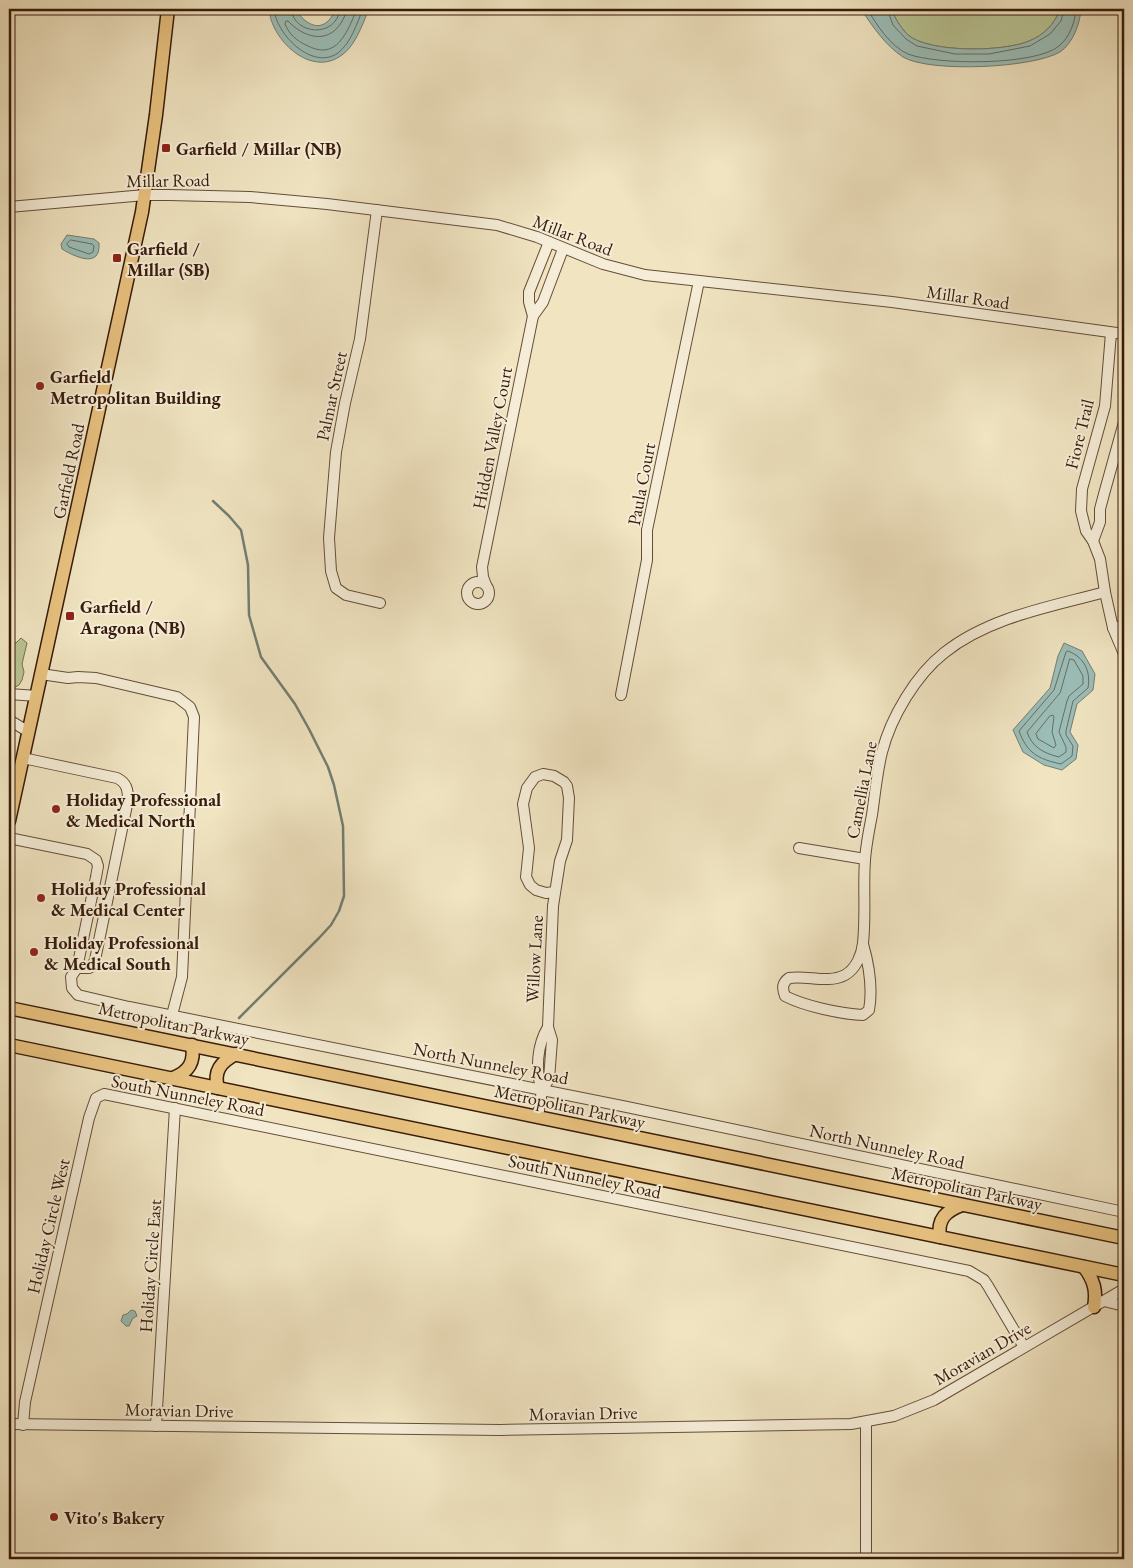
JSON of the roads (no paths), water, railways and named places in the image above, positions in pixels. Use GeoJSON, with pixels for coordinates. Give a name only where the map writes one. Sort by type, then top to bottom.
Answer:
{"type":"FeatureCollection","features":[{"type":"Feature","properties":{"kind":"main road","name":"Garfield Road"},"geometry":{"type":"LineString","coordinates":[[9,821],[145,196],[168,9]]}},
{"type":"Feature","properties":{"kind":"main road","name":"Metropolitan Parkway"},"geometry":{"type":"LineString","coordinates":[[9,1008],[1124,1238]]}},
{"type":"Feature","properties":{"kind":"main road"},"geometry":{"type":"LineString","coordinates":[[9,1045],[1124,1276]]}},
{"type":"Feature","properties":{"kind":"main road"},"geometry":{"type":"LineString","coordinates":[[173,1078],[185,1072],[192,1064],[192,1045]]}},
{"type":"Feature","properties":{"kind":"main road"},"geometry":{"type":"LineString","coordinates":[[218,1088],[216,1077],[219,1068],[227,1058],[236,1054]]}},
{"type":"Feature","properties":{"kind":"main road"},"geometry":{"type":"LineString","coordinates":[[940,1237],[940,1226],[943,1216],[952,1208],[962,1205]]}},
{"type":"Feature","properties":{"kind":"main road"},"geometry":{"type":"LineString","coordinates":[[1084,1267],[1094,1285],[1099,1304]]}},
{"type":"Feature","properties":{"kind":"street","name":"Millar Road"},"geometry":{"type":"LineString","coordinates":[[9,207],[145,196],[250,196],[377,210],[497,225],[549,242],[624,271],[892,302],[1124,334]]}},
{"type":"Feature","properties":{"kind":"street","name":"Palmar Street"},"geometry":{"type":"LineString","coordinates":[[377,210],[360,339],[336,452],[330,538],[330,571],[336,588],[346,594],[380,603]]}},
{"type":"Feature","properties":{"kind":"street","name":"Hidden Valley Court"},"geometry":{"type":"LineString","coordinates":[[533,316],[529,302],[529,292],[549,242]]}},
{"type":"Feature","properties":{"kind":"street","name":"Hidden Valley Court"},"geometry":{"type":"LineString","coordinates":[[486,585],[482,567],[533,316],[543,302],[563,249]]}},
{"type":"Feature","properties":{"kind":"street"},"geometry":{"type":"LineString","coordinates":[[537,270],[552,276]]}},
{"type":"Feature","properties":{"kind":"street","name":"Paula Court"},"geometry":{"type":"LineString","coordinates":[[621,695],[647,560],[647,530],[698,281]]}},
{"type":"Feature","properties":{"kind":"street","name":"Fiore Trail"},"geometry":{"type":"LineString","coordinates":[[1111,333],[1105,406],[1082,489],[1081,511],[1086,530],[1093,541],[1100,560],[1104,592],[1113,628],[1124,654]]}},
{"type":"Feature","properties":{"kind":"street"},"geometry":{"type":"LineString","coordinates":[[1093,541],[1100,522],[1100,509],[1124,422]]}},
{"type":"Feature","properties":{"kind":"street","name":"Hidden Valley Court"},"geometry":{"type":"LineString","coordinates":[[472,583],[482,567]]}},
{"type":"Feature","properties":{"kind":"street"},"geometry":{"type":"LineString","coordinates":[[480,582],[486,585],[489,592],[487,599],[481,604],[474,604],[468,600],[466,592],[472,583],[480,582]]}},
{"type":"Feature","properties":{"kind":"street","name":"Camellia Lane"},"geometry":{"type":"LineString","coordinates":[[863,944],[857,961],[845,975],[825,980],[789,978],[785,981],[782,988],[785,996],[794,1001],[850,1015],[863,1015],[869,1010],[871,1002],[868,963],[863,944],[865,859],[883,750],[906,699],[935,661],[977,632],[1000,622],[1104,592]]}},
{"type":"Feature","properties":{"kind":"street"},"geometry":{"type":"LineString","coordinates":[[1113,628],[1124,626]]}},
{"type":"Feature","properties":{"kind":"street"},"geometry":{"type":"LineString","coordinates":[[41,674],[68,678],[96,678],[177,697],[190,707],[194,717],[182,977],[172,1015]]}},
{"type":"Feature","properties":{"kind":"street"},"geometry":{"type":"LineString","coordinates":[[9,694],[37,696]]}},
{"type":"Feature","properties":{"kind":"street"},"geometry":{"type":"LineString","coordinates":[[9,720],[29,732]]}},
{"type":"Feature","properties":{"kind":"street"},"geometry":{"type":"LineString","coordinates":[[23,758],[117,778],[126,785],[128,800],[95,960],[89,968],[77,968]]}},
{"type":"Feature","properties":{"kind":"street","name":"Willow Lane"},"geometry":{"type":"LineString","coordinates":[[538,1117],[542,1090],[549,1079],[552,1040],[548,1027],[555,892],[560,861],[567,840],[569,798],[567,786],[564,782],[554,776],[543,774],[535,776],[526,788],[523,804],[529,848],[526,877],[530,886],[536,890],[546,893],[555,892]]}},
{"type":"Feature","properties":{"kind":"street","name":"North Nunneley Road"},"geometry":{"type":"LineString","coordinates":[[9,838],[87,854],[96,860],[96,877],[77,968],[71,976],[72,988],[78,995],[128,1007],[542,1090],[1124,1212]]}},
{"type":"Feature","properties":{"kind":"street"},"geometry":{"type":"LineString","coordinates":[[799,848],[865,859]]}},
{"type":"Feature","properties":{"kind":"street","name":"South Nunneley Road"},"geometry":{"type":"LineString","coordinates":[[100,1095],[110,1094],[969,1271],[984,1280],[1024,1348]]}},
{"type":"Feature","properties":{"kind":"street","name":"Holiday Circle West"},"geometry":{"type":"LineString","coordinates":[[23,1425],[28,1393],[89,1118],[93,1103],[100,1095]]}},
{"type":"Feature","properties":{"kind":"street","name":"Holiday Circle East"},"geometry":{"type":"LineString","coordinates":[[156,1426],[175,1108]]}},
{"type":"Feature","properties":{"kind":"street","name":"Moravian Drive"},"geometry":{"type":"LineString","coordinates":[[9,1424],[500,1430],[820,1426],[866,1423],[894,1416],[921,1406],[1124,1289]]}},
{"type":"Feature","properties":{"kind":"street"},"geometry":{"type":"LineString","coordinates":[[1099,1304],[1124,1306]]}},
{"type":"Feature","properties":{"kind":"street"},"geometry":{"type":"LineString","coordinates":[[866,1423],[866,1559]]}},
{"type":"Feature","properties":{"kind":"water"},"geometry":{"type":"Polygon","coordinates":[[[269,9],[296,9],[307,22],[320,25],[326,23],[337,9],[369,9],[354,42],[345,53],[327,62],[316,62],[304,58],[284,42],[271,20],[269,9]]]}},
{"type":"Feature","properties":{"kind":"water"},"geometry":{"type":"Polygon","coordinates":[[[861,9],[891,9],[905,32],[918,41],[949,48],[985,49],[1017,45],[1029,41],[1039,36],[1048,28],[1060,9],[1081,9],[1075,33],[1069,44],[1060,52],[1028,62],[957,67],[916,62],[903,57],[885,41],[861,9]]]}},
{"type":"Feature","properties":{"kind":"water"},"geometry":{"type":"Polygon","coordinates":[[[67,235],[94,239],[99,243],[99,251],[96,256],[86,259],[62,249],[61,244],[67,235]]]}},
{"type":"Feature","properties":{"kind":"water"},"geometry":{"type":"Polygon","coordinates":[[[1064,643],[1082,651],[1095,674],[1093,690],[1077,704],[1070,732],[1078,745],[1076,759],[1062,770],[1044,765],[1023,752],[1013,730],[1050,688],[1058,656],[1064,643]]]}},
{"type":"Feature","properties":{"kind":"water"},"geometry":{"type":"Polygon","coordinates":[[[131,1310],[135,1311],[137,1316],[133,1318],[129,1326],[126,1326],[121,1321],[123,1315],[131,1310]]]}},
{"type":"Feature","properties":{"kind":"waterway"},"geometry":{"type":"LineString","coordinates":[[213,501],[241,530],[248,565],[249,615],[261,657],[295,704],[328,767],[343,826],[344,896],[339,911],[331,925],[319,938],[239,1018]]}},
{"type":"Feature","properties":{"kind":"place","name":"Garfield / Millar (NB)"},"geometry":{"type":"Point","coordinates":[166,148]}},
{"type":"Feature","properties":{"kind":"place","name":"Garfield / Millar (SB)"},"geometry":{"type":"Point","coordinates":[117,258]}},
{"type":"Feature","properties":{"kind":"place","name":"Garfield Metropolitan Building"},"geometry":{"type":"Point","coordinates":[40,386]}},
{"type":"Feature","properties":{"kind":"place","name":"Garfield / Aragona (NB)"},"geometry":{"type":"Point","coordinates":[70,616]}},
{"type":"Feature","properties":{"kind":"place","name":"Holiday Professional & Medical North"},"geometry":{"type":"Point","coordinates":[56,809]}},
{"type":"Feature","properties":{"kind":"place","name":"Holiday Professional & Medical Center"},"geometry":{"type":"Point","coordinates":[41,898]}},
{"type":"Feature","properties":{"kind":"place","name":"Holiday Professional & Medical South"},"geometry":{"type":"Point","coordinates":[34,952]}},
{"type":"Feature","properties":{"kind":"place","name":"Vito's Bakery"},"geometry":{"type":"Point","coordinates":[54,1517]}}]}
